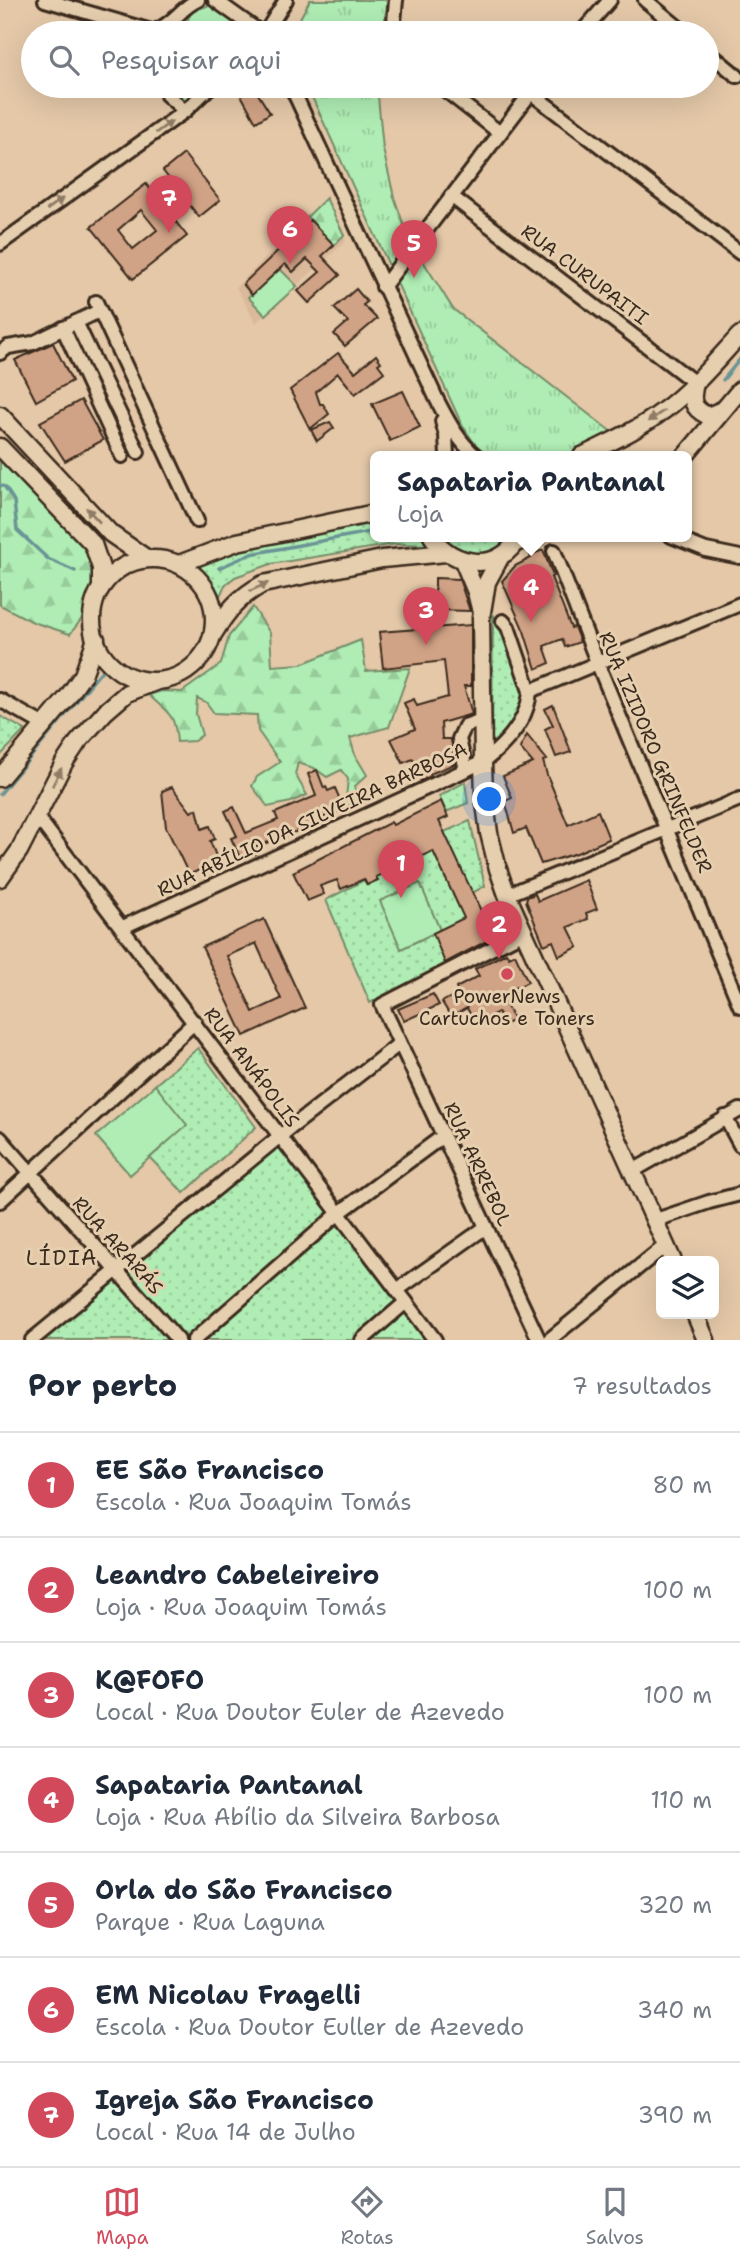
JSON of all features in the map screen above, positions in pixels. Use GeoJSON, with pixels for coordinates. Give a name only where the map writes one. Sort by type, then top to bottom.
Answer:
{"type":"FeatureCollection","features":[{"type":"Feature","properties":{"kind":"main road"},"geometry":{"type":"LineString","coordinates":[[592,451],[628,434],[663,411],[695,383],[740,335]]}},
{"type":"Feature","properties":{"kind":"main road"},"geometry":{"type":"LineString","coordinates":[[695,383],[692,398],[699,412],[712,416],[726,407]]}},
{"type":"Feature","properties":{"kind":"main road"},"geometry":{"type":"LineString","coordinates":[[689,451],[740,390]]}},
{"type":"Feature","properties":{"kind":"main road"},"geometry":{"type":"LineString","coordinates":[[0,415],[111,534],[146,558],[179,564],[201,582],[213,607],[213,635]]}},
{"type":"Feature","properties":{"kind":"main road"},"geometry":{"type":"LineString","coordinates":[[0,447],[93,544],[101,568],[101,587]]}},
{"type":"Feature","properties":{"kind":"main road"},"geometry":{"type":"LineString","coordinates":[[179,564],[237,542],[370,514]]}},
{"type":"Feature","properties":{"kind":"main road"},"geometry":{"type":"LineString","coordinates":[[437,542],[446,553],[463,561],[482,563],[501,556]]}},
{"type":"Feature","properties":{"kind":"main road"},"geometry":{"type":"LineString","coordinates":[[481,618],[486,582],[501,556],[515,542]]}},
{"type":"Feature","properties":{"kind":"main road"},"geometry":{"type":"LineString","coordinates":[[0,878],[38,818],[64,763],[78,742],[105,712],[127,694],[187,671],[207,649],[228,611],[245,594],[263,584],[382,559],[446,553]]}},
{"type":"Feature","properties":{"kind":"main road"},"geometry":{"type":"LineString","coordinates":[[146,558],[120,568],[101,587],[93,607],[92,628],[100,650],[115,668],[136,678],[159,681]]}},
{"type":"Feature","properties":{"kind":"main road"},"geometry":{"type":"LineString","coordinates":[[463,561],[477,592],[481,618],[484,796],[498,869],[507,895],[671,1256]]}},
{"type":"Feature","properties":{"kind":"main road"},"geometry":{"type":"LineString","coordinates":[[0,778],[83,675],[96,639]]}},
{"type":"Feature","properties":{"kind":"main road"},"geometry":{"type":"LineString","coordinates":[[697,1319],[706,1340]]}},
{"type":"Feature","properties":{"kind":"street"},"geometry":{"type":"LineString","coordinates":[[45,0],[118,21]]}},
{"type":"Feature","properties":{"kind":"street"},"geometry":{"type":"LineString","coordinates":[[178,21],[184,0]]}},
{"type":"Feature","properties":{"kind":"street"},"geometry":{"type":"LineString","coordinates":[[173,21],[191,3],[198,0]]}},
{"type":"Feature","properties":{"kind":"street"},"geometry":{"type":"LineString","coordinates":[[215,0],[246,21]]}},
{"type":"Feature","properties":{"kind":"street"},"geometry":{"type":"LineString","coordinates":[[271,21],[286,0]]}},
{"type":"Feature","properties":{"kind":"street"},"geometry":{"type":"LineString","coordinates":[[394,21],[396,0]]}},
{"type":"Feature","properties":{"kind":"street"},"geometry":{"type":"LineString","coordinates":[[645,0],[670,21]]}},
{"type":"Feature","properties":{"kind":"street"},"geometry":{"type":"LineString","coordinates":[[590,21],[605,2]]}},
{"type":"Feature","properties":{"kind":"street"},"geometry":{"type":"LineString","coordinates":[[719,61],[737,76]]}},
{"type":"Feature","properties":{"kind":"street"},"geometry":{"type":"LineString","coordinates":[[170,98],[185,111]]}},
{"type":"Feature","properties":{"kind":"street"},"geometry":{"type":"LineString","coordinates":[[0,244],[185,111],[199,98]]}},
{"type":"Feature","properties":{"kind":"street"},"geometry":{"type":"LineString","coordinates":[[296,98],[437,400],[453,429],[470,451]]}},
{"type":"Feature","properties":{"kind":"street"},"geometry":{"type":"LineString","coordinates":[[455,98],[500,133]]}},
{"type":"Feature","properties":{"kind":"street"},"geometry":{"type":"LineString","coordinates":[[383,287],[527,98]]}},
{"type":"Feature","properties":{"kind":"street"},"geometry":{"type":"LineString","coordinates":[[545,98],[740,253]]}},
{"type":"Feature","properties":{"kind":"street","name":"RUA CURUPAITI"},"geometry":{"type":"LineString","coordinates":[[451,196],[695,383]]}},
{"type":"Feature","properties":{"kind":"street"},"geometry":{"type":"LineString","coordinates":[[0,354],[8,347],[27,346],[76,322],[97,306],[197,521]]}},
{"type":"Feature","properties":{"kind":"street"},"geometry":{"type":"LineString","coordinates":[[76,322],[138,452]]}},
{"type":"Feature","properties":{"kind":"street"},"geometry":{"type":"LineString","coordinates":[[63,328],[122,456]]}},
{"type":"Feature","properties":{"kind":"street"},"geometry":{"type":"LineString","coordinates":[[437,400],[446,435],[447,451]]}},
{"type":"Feature","properties":{"kind":"street"},"geometry":{"type":"LineString","coordinates":[[686,542],[706,550],[740,557]]}},
{"type":"Feature","properties":{"kind":"street","name":"RUA IZIDORO GRINFELDER"},"geometry":{"type":"LineString","coordinates":[[554,551],[597,662],[740,1006]]}},
{"type":"Feature","properties":{"kind":"street"},"geometry":{"type":"LineString","coordinates":[[503,621],[508,626],[530,691],[740,604]]}},
{"type":"Feature","properties":{"kind":"street","name":"RUA ABÍLIO DA SILVEIRA BARBOSA"},"geometry":{"type":"LineString","coordinates":[[123,927],[483,762],[502,748],[521,719],[529,701],[530,691]]}},
{"type":"Feature","properties":{"kind":"street"},"geometry":{"type":"LineString","coordinates":[[0,700],[44,725]]}},
{"type":"Feature","properties":{"kind":"street"},"geometry":{"type":"LineString","coordinates":[[466,770],[459,739],[465,726],[482,720]]}},
{"type":"Feature","properties":{"kind":"street"},"geometry":{"type":"LineString","coordinates":[[507,895],[740,799]]}},
{"type":"Feature","properties":{"kind":"street","name":"RUA ANÁPOLIS"},"geometry":{"type":"LineString","coordinates":[[38,818],[435,1340]]}},
{"type":"Feature","properties":{"kind":"street","name":"RUA ARREBOL"},"geometry":{"type":"LineString","coordinates":[[524,932],[382,1005],[539,1340]]}},
{"type":"Feature","properties":{"kind":"street"},"geometry":{"type":"LineString","coordinates":[[0,1201],[195,1023]]}},
{"type":"Feature","properties":{"kind":"street"},"geometry":{"type":"LineString","coordinates":[[32,1340],[114,1270],[399,1044]]}},
{"type":"Feature","properties":{"kind":"street"},"geometry":{"type":"LineString","coordinates":[[631,1172],[740,1110]]}},
{"type":"Feature","properties":{"kind":"street"},"geometry":{"type":"LineString","coordinates":[[725,1117],[740,1145]]}},
{"type":"Feature","properties":{"kind":"street"},"geometry":{"type":"LineString","coordinates":[[194,1340],[339,1213],[443,1136]]}},
{"type":"Feature","properties":{"kind":"street","name":"RUA ARARÁS"},"geometry":{"type":"LineString","coordinates":[[0,1139],[178,1340]]}},
{"type":"Feature","properties":{"kind":"street"},"geometry":{"type":"LineString","coordinates":[[653,1221],[740,1194]]}},
{"type":"Feature","properties":{"kind":"street"},"geometry":{"type":"LineString","coordinates":[[397,1290],[486,1227]]}},
{"type":"Feature","properties":{"kind":"street"},"geometry":{"type":"LineString","coordinates":[[549,1340],[666,1245]]}},
{"type":"Feature","properties":{"kind":"street"},"geometry":{"type":"LineString","coordinates":[[362,1340],[406,1302]]}},
{"type":"Feature","properties":{"kind":"shaded area"},"geometry":{"type":"Polygon","coordinates":[[[326,198],[346,241],[256,323],[236,287],[326,198]]]}},
{"type":"Feature","properties":{"kind":"green space"},"geometry":{"type":"Polygon","coordinates":[[[310,0],[388,0],[384,21],[299,21],[310,0]]]}},
{"type":"Feature","properties":{"kind":"green space"},"geometry":{"type":"Polygon","coordinates":[[[210,5],[231,21],[187,21],[192,11],[210,5]]]}},
{"type":"Feature","properties":{"kind":"green space"},"geometry":{"type":"Polygon","coordinates":[[[312,98],[378,98],[383,149],[394,197],[408,237],[453,309],[613,433],[579,451],[483,451],[462,425],[312,98]]]}},
{"type":"Feature","properties":{"kind":"green space"},"geometry":{"type":"Polygon","coordinates":[[[326,198],[344,235],[334,245],[307,217],[326,198]]]}},
{"type":"Feature","properties":{"kind":"green space"},"geometry":{"type":"Polygon","coordinates":[[[280,269],[297,286],[265,315],[248,297],[280,269]]]}},
{"type":"Feature","properties":{"kind":"green space"},"geometry":{"type":"Polygon","coordinates":[[[0,458],[79,541],[94,564],[97,576],[86,613],[70,634],[33,622],[0,605],[0,458]]]}},
{"type":"Feature","properties":{"kind":"green space"},"geometry":{"type":"Polygon","coordinates":[[[370,520],[370,542],[431,542],[434,545],[395,544],[271,564],[235,577],[225,585],[220,596],[215,586],[193,561],[238,548],[370,520]]]}},
{"type":"Feature","properties":{"kind":"green space"},"geometry":{"type":"Polygon","coordinates":[[[449,542],[504,542],[494,551],[481,603],[469,556],[449,542]]]}},
{"type":"Feature","properties":{"kind":"green space"},"geometry":{"type":"Polygon","coordinates":[[[253,607],[270,633],[272,666],[301,664],[361,640],[366,671],[410,668],[389,727],[350,738],[355,755],[367,775],[354,787],[359,801],[345,807],[348,779],[341,770],[327,777],[314,768],[298,763],[295,774],[307,795],[268,807],[252,786],[257,777],[280,762],[258,731],[257,715],[214,713],[206,702],[197,698],[196,714],[202,735],[194,741],[177,742],[172,719],[149,695],[162,691],[182,692],[221,664],[229,636],[253,607]]]}},
{"type":"Feature","properties":{"kind":"green space"},"geometry":{"type":"Polygon","coordinates":[[[493,614],[517,669],[522,698],[515,719],[492,750],[493,614]]]}},
{"type":"Feature","properties":{"kind":"green space"},"geometry":{"type":"Polygon","coordinates":[[[0,716],[25,730],[0,756],[0,716]]]}},
{"type":"Feature","properties":{"kind":"green space"},"geometry":{"type":"Polygon","coordinates":[[[465,782],[468,803],[446,812],[439,796],[465,782]]]}},
{"type":"Feature","properties":{"kind":"green space"},"geometry":{"type":"Polygon","coordinates":[[[470,821],[485,886],[472,893],[444,832],[470,821]]]}},
{"type":"Feature","properties":{"kind":"green space"},"geometry":{"type":"Polygon","coordinates":[[[433,851],[458,905],[477,913],[440,930],[419,884],[401,949],[434,933],[446,965],[370,1003],[326,900],[364,880],[367,885],[377,880],[375,874],[381,875],[433,851]]]}},
{"type":"Feature","properties":{"kind":"green space"},"geometry":{"type":"Polygon","coordinates":[[[420,883],[440,930],[401,949],[380,901],[420,883]]]}},
{"type":"Feature","properties":{"kind":"green space"},"geometry":{"type":"Polygon","coordinates":[[[198,1048],[256,1127],[184,1193],[150,1158],[186,1125],[155,1085],[198,1048]]]}},
{"type":"Feature","properties":{"kind":"green space"},"geometry":{"type":"Polygon","coordinates":[[[155,1085],[187,1125],[130,1175],[96,1136],[155,1085]]]}},
{"type":"Feature","properties":{"kind":"green space"},"geometry":{"type":"Polygon","coordinates":[[[280,1136],[434,1340],[37,1340],[280,1136]]]}},
{"type":"Feature","properties":{"kind":"building"},"geometry":{"type":"Polygon","coordinates":[[[243,98],[261,98],[270,113],[256,122],[243,98]]]}},
{"type":"Feature","properties":{"kind":"building"},"geometry":{"type":"Polygon","coordinates":[[[184,154],[220,200],[199,217],[163,171],[184,154]]]}},
{"type":"Feature","properties":{"kind":"building"},"geometry":{"type":"Polygon","coordinates":[[[146,184],[187,236],[133,279],[91,227],[146,184]],[[141,210],[118,230],[133,249],[157,230],[141,210]]]}},
{"type":"Feature","properties":{"kind":"building"},"geometry":{"type":"Polygon","coordinates":[[[310,220],[334,245],[322,256],[340,275],[309,303],[298,291],[320,272],[307,259],[293,272],[285,264],[252,295],[243,284],[310,220]]]}},
{"type":"Feature","properties":{"kind":"building"},"geometry":{"type":"Polygon","coordinates":[[[356,289],[367,302],[363,305],[377,319],[345,346],[334,334],[348,322],[334,308],[356,289]]]}},
{"type":"Feature","properties":{"kind":"building"},"geometry":{"type":"Polygon","coordinates":[[[53,343],[72,381],[36,401],[15,360],[53,343]]]}},
{"type":"Feature","properties":{"kind":"building"},"geometry":{"type":"Polygon","coordinates":[[[338,353],[355,372],[376,355],[384,372],[355,394],[338,373],[316,392],[320,404],[323,404],[329,414],[310,429],[290,390],[338,353]]]}},
{"type":"Feature","properties":{"kind":"building"},"geometry":{"type":"Polygon","coordinates":[[[403,391],[420,427],[390,441],[372,404],[403,391]]]}},
{"type":"Feature","properties":{"kind":"building"},"geometry":{"type":"Polygon","coordinates":[[[81,400],[103,440],[65,461],[40,422],[81,400]]]}},
{"type":"Feature","properties":{"kind":"building"},"geometry":{"type":"Polygon","coordinates":[[[330,422],[334,428],[317,441],[311,430],[330,422]]]}},
{"type":"Feature","properties":{"kind":"building"},"geometry":{"type":"Polygon","coordinates":[[[543,550],[571,628],[574,627],[580,642],[565,647],[562,639],[544,646],[550,663],[536,669],[524,631],[502,581],[515,566],[531,558],[530,555],[543,550]]]}},
{"type":"Feature","properties":{"kind":"building"},"geometry":{"type":"Polygon","coordinates":[[[435,578],[459,579],[470,611],[435,610],[435,578]]]}},
{"type":"Feature","properties":{"kind":"building"},"geometry":{"type":"Polygon","coordinates":[[[471,625],[471,686],[464,686],[472,714],[441,723],[442,739],[451,739],[456,765],[430,774],[431,776],[421,781],[413,759],[403,763],[391,739],[415,729],[404,703],[414,699],[417,706],[448,697],[444,661],[383,668],[379,632],[471,625]]]}},
{"type":"Feature","properties":{"kind":"building"},"geometry":{"type":"Polygon","coordinates":[[[553,705],[571,752],[556,757],[545,729],[553,725],[545,709],[553,705]]]}},
{"type":"Feature","properties":{"kind":"building"},"geometry":{"type":"Polygon","coordinates":[[[527,735],[547,760],[543,761],[547,775],[568,825],[598,811],[609,839],[541,864],[526,828],[514,833],[505,801],[512,798],[503,776],[533,763],[520,748],[527,735]]]}},
{"type":"Feature","properties":{"kind":"building"},"geometry":{"type":"Polygon","coordinates":[[[317,770],[324,788],[328,791],[335,788],[344,809],[320,819],[321,822],[253,848],[256,854],[241,860],[231,838],[237,836],[225,811],[234,807],[246,833],[278,820],[275,813],[316,796],[308,774],[317,770]]]}},
{"type":"Feature","properties":{"kind":"building"},"geometry":{"type":"Polygon","coordinates":[[[172,787],[191,812],[197,809],[202,829],[210,826],[215,839],[210,841],[218,861],[189,875],[166,827],[162,791],[172,787]]]}},
{"type":"Feature","properties":{"kind":"building"},"geometry":{"type":"Polygon","coordinates":[[[441,801],[448,817],[439,821],[481,911],[489,907],[500,934],[445,963],[433,933],[464,918],[433,851],[376,877],[378,880],[367,885],[364,879],[341,889],[337,880],[320,886],[324,894],[307,901],[293,872],[391,822],[393,825],[441,801]]]}},
{"type":"Feature","properties":{"kind":"building"},"geometry":{"type":"Polygon","coordinates":[[[586,880],[597,909],[586,913],[588,919],[568,927],[578,947],[559,956],[553,941],[544,945],[526,901],[527,897],[535,894],[538,901],[586,880]]]}},
{"type":"Feature","properties":{"kind":"building"},"geometry":{"type":"Polygon","coordinates":[[[264,919],[305,1008],[244,1036],[202,947],[264,919]],[[256,943],[227,956],[253,1012],[281,999],[256,943]]]}},
{"type":"Feature","properties":{"kind":"building"},"geometry":{"type":"Polygon","coordinates":[[[506,953],[509,957],[515,954],[528,982],[501,995],[514,1020],[504,1025],[498,1012],[475,1024],[467,1008],[451,1017],[442,1002],[458,993],[456,988],[479,976],[475,969],[506,953]]]}},
{"type":"Feature","properties":{"kind":"building"},"geometry":{"type":"Polygon","coordinates":[[[433,994],[439,1005],[404,1021],[398,1009],[433,994]]]}},
{"type":"Feature","properties":{"kind":"waterway"},"geometry":{"type":"LineString","coordinates":[[723,380],[740,359]]}},
{"type":"Feature","properties":{"kind":"waterway"},"geometry":{"type":"LineString","coordinates":[[0,485],[5,487],[14,501],[17,530],[48,559],[75,571]]}},
{"type":"Feature","properties":{"kind":"waterway"},"geometry":{"type":"LineString","coordinates":[[219,568],[251,554],[370,532]]}},
{"type":"Feature","properties":{"kind":"waterway"},"geometry":{"type":"LineString","coordinates":[[0,794],[104,668]]}},
{"type":"Feature","properties":{"kind":"place","name":"Igreja São Francisco"},"geometry":{"type":"Point","coordinates":[169,233]}},
{"type":"Feature","properties":{"kind":"place","name":"EM Nicolau Fragelli"},"geometry":{"type":"Point","coordinates":[290,264]}},
{"type":"Feature","properties":{"kind":"place","name":"Orla do São Francisco"},"geometry":{"type":"Point","coordinates":[414,278]}},
{"type":"Feature","properties":{"kind":"place","name":"Sapataria Pantanal"},"geometry":{"type":"Point","coordinates":[531,622]}},
{"type":"Feature","properties":{"kind":"place","name":"K@FOFO"},"geometry":{"type":"Point","coordinates":[426,645]}},
{"type":"Feature","properties":{"kind":"place","name":"EE São Francisco"},"geometry":{"type":"Point","coordinates":[401,898]}},
{"type":"Feature","properties":{"kind":"place","name":"Leandro Cabeleireiro"},"geometry":{"type":"Point","coordinates":[499,959]}},
{"type":"Feature","properties":{"kind":"place","name":"PowerNews Cartuchos e Toners"},"geometry":{"type":"Point","coordinates":[507,974]}},
{"type":"Feature","properties":{"kind":"district","name":"LÍDIA"},"geometry":{"type":"Point","coordinates":[62,1258]}}]}
